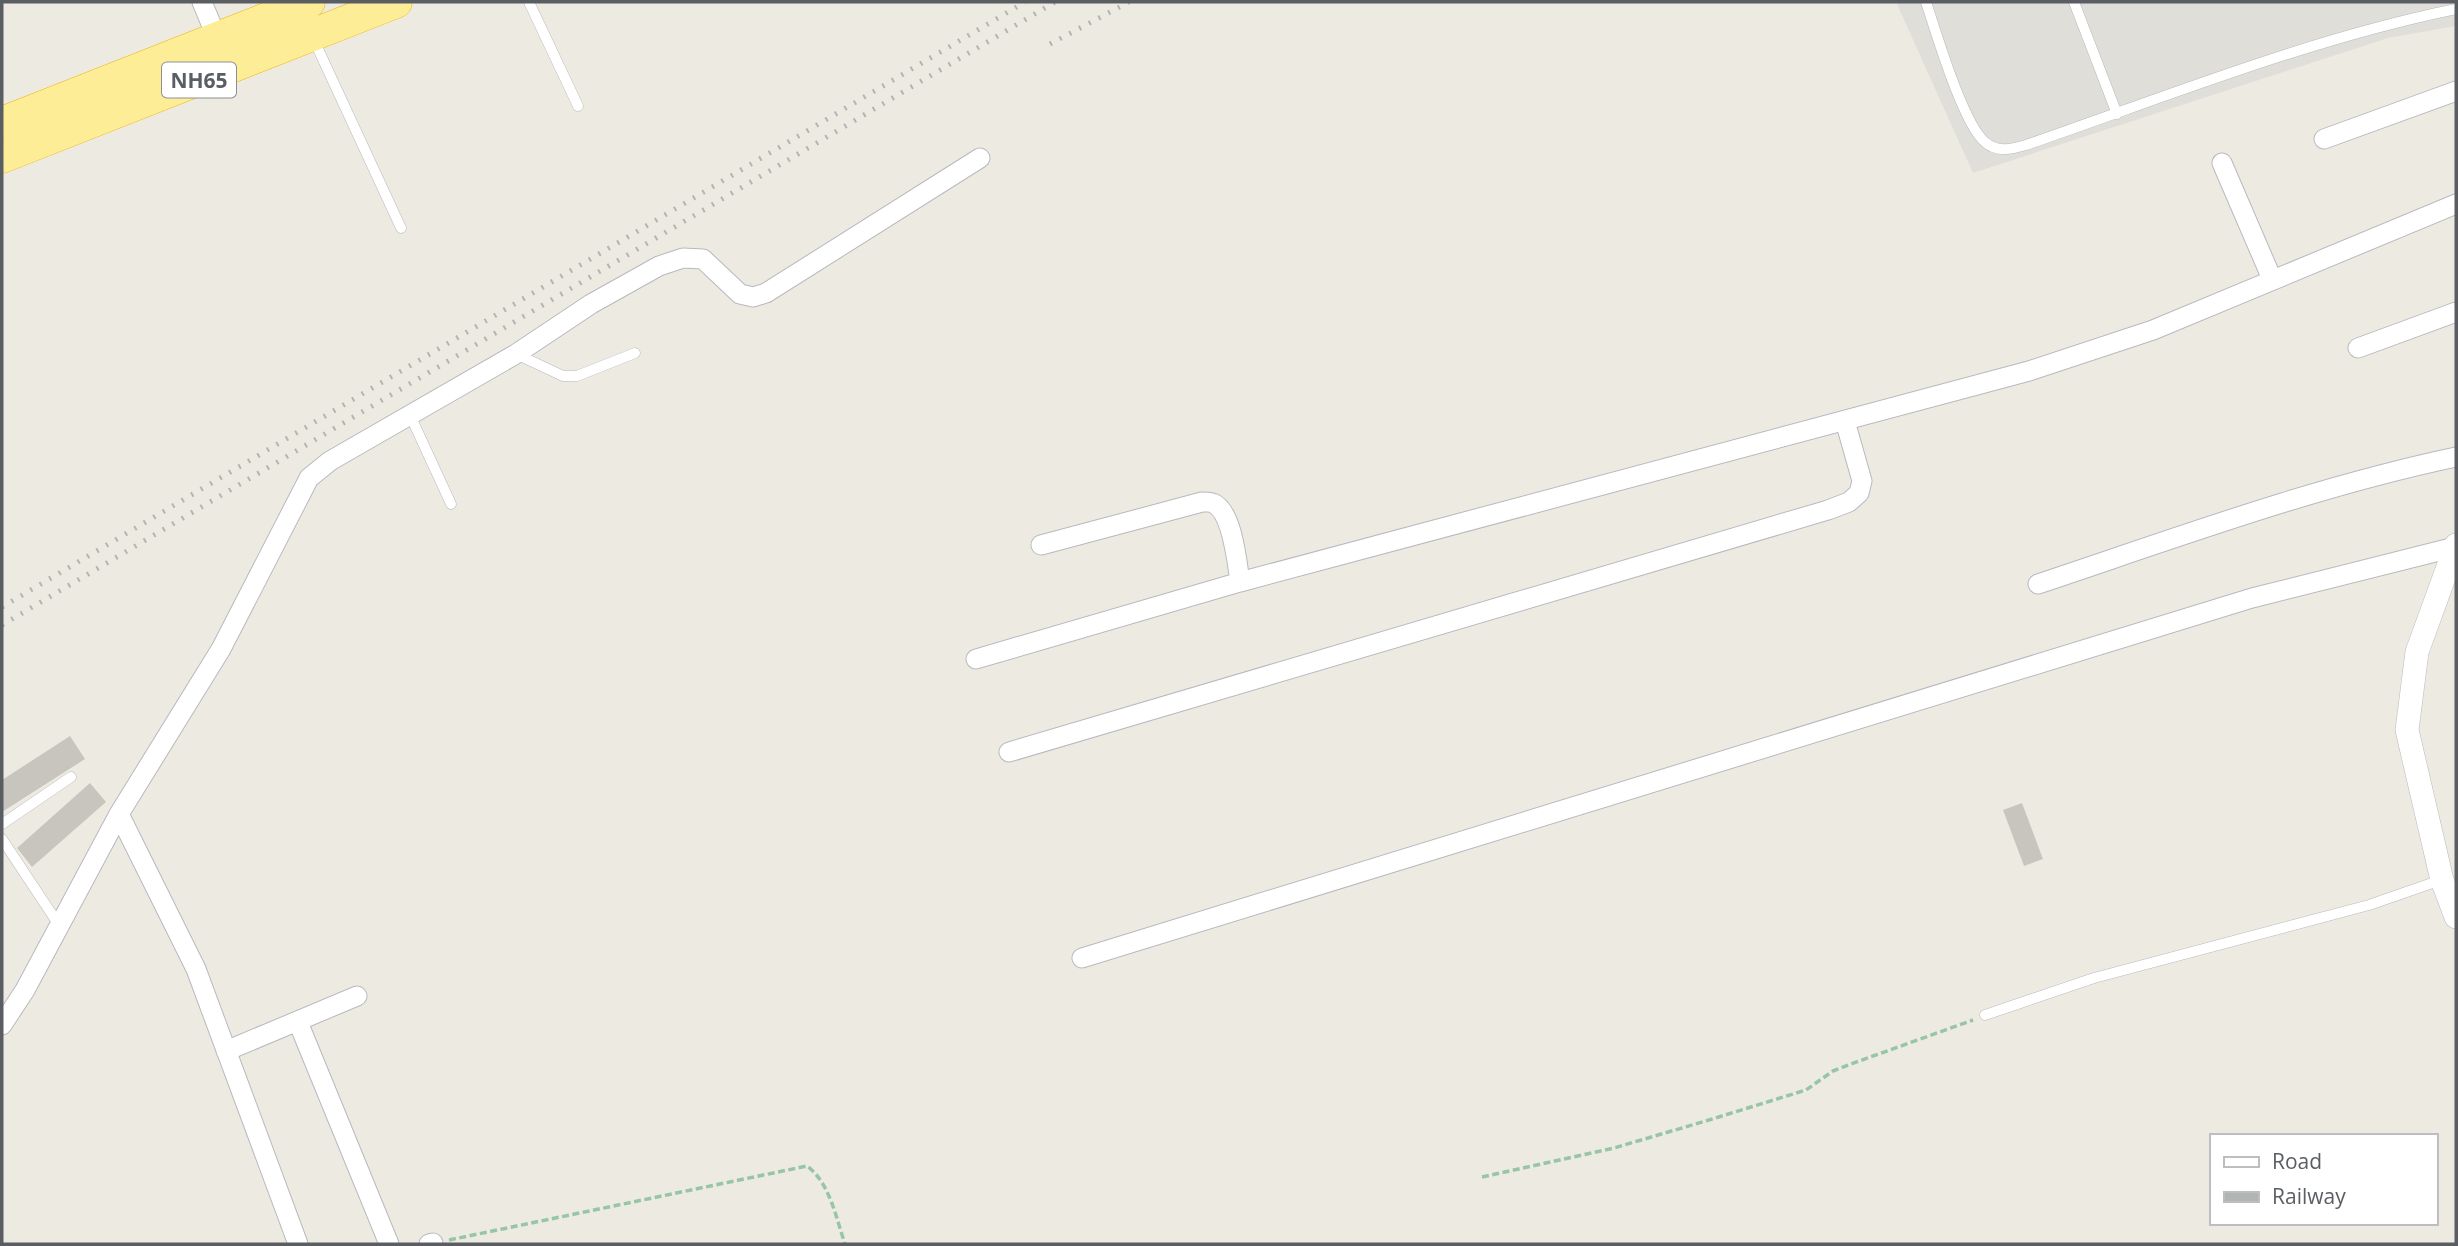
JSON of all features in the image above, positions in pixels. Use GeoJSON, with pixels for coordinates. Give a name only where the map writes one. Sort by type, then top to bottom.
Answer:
{"type":"FeatureCollection","features":[{"type":"Feature","properties":{"kind":"highway","name":"NH65"},"geometry":{"type":"LineString","coordinates":[[2,123],[309,2]]}},
{"type":"Feature","properties":{"kind":"highway","name":"NH65"},"geometry":{"type":"LineString","coordinates":[[2,157],[396,2]]}},
{"type":"Feature","properties":{"kind":"street"},"geometry":{"type":"LineString","coordinates":[[202,2],[217,38]]}},
{"type":"Feature","properties":{"kind":"street"},"geometry":{"type":"LineString","coordinates":[[2324,139],[2456,91]]}},
{"type":"Feature","properties":{"kind":"street"},"geometry":{"type":"LineString","coordinates":[[2,1025],[25,990],[119,814],[221,649],[309,478],[330,461],[516,354],[591,304],[660,266],[683,258],[703,259],[740,294],[753,297],[766,293],[980,158]]}},
{"type":"Feature","properties":{"kind":"street"},"geometry":{"type":"LineString","coordinates":[[2222,163],[2272,279]]}},
{"type":"Feature","properties":{"kind":"street"},"geometry":{"type":"LineString","coordinates":[[976,659],[1240,582],[2029,371],[2153,330],[2456,204]]}},
{"type":"Feature","properties":{"kind":"street"},"geometry":{"type":"LineString","coordinates":[[2357,348],[2456,312]]}},
{"type":"Feature","properties":{"kind":"street"},"geometry":{"type":"LineString","coordinates":[[1009,752],[1849,502],[1859,493],[1862,481],[1844,421]]}},
{"type":"Feature","properties":{"kind":"street"},"geometry":{"type":"LineString","coordinates":[[2038,583],[2284,503],[2378,475],[2456,457]]}},
{"type":"Feature","properties":{"kind":"street"},"geometry":{"type":"LineString","coordinates":[[1041,545],[1202,502],[1213,502],[1223,510],[1231,529],[1240,582]]}},
{"type":"Feature","properties":{"kind":"street"},"geometry":{"type":"LineString","coordinates":[[2456,546],[2417,652],[2407,730],[2442,880],[2456,917]]}},
{"type":"Feature","properties":{"kind":"street"},"geometry":{"type":"LineString","coordinates":[[1082,958],[2252,598],[2456,546]]}},
{"type":"Feature","properties":{"kind":"street"},"geometry":{"type":"LineString","coordinates":[[119,814],[196,969],[298,1244]]}},
{"type":"Feature","properties":{"kind":"street"},"geometry":{"type":"LineString","coordinates":[[226,1051],[357,996]]}},
{"type":"Feature","properties":{"kind":"street"},"geometry":{"type":"LineString","coordinates":[[298,1022],[389,1244]]}},
{"type":"Feature","properties":{"kind":"lane"},"geometry":{"type":"LineString","coordinates":[[529,2],[578,106]]}},
{"type":"Feature","properties":{"kind":"lane"},"geometry":{"type":"LineString","coordinates":[[1926,2],[1956,88],[1974,129],[1986,144],[2002,151],[2286,55],[2415,17],[2456,9]]}},
{"type":"Feature","properties":{"kind":"lane"},"geometry":{"type":"LineString","coordinates":[[2074,2],[2118,114]]}},
{"type":"Feature","properties":{"kind":"lane"},"geometry":{"type":"LineString","coordinates":[[312,35],[401,228]]}},
{"type":"Feature","properties":{"kind":"lane"},"geometry":{"type":"LineString","coordinates":[[516,354],[563,376],[577,376],[601,369],[635,353]]}},
{"type":"Feature","properties":{"kind":"lane"},"geometry":{"type":"LineString","coordinates":[[410,415],[451,504]]}},
{"type":"Feature","properties":{"kind":"lane"},"geometry":{"type":"LineString","coordinates":[[2,824],[71,777]]}},
{"type":"Feature","properties":{"kind":"lane"},"geometry":{"type":"LineString","coordinates":[[2,839],[59,925]]}},
{"type":"Feature","properties":{"kind":"lane"},"geometry":{"type":"LineString","coordinates":[[1985,1015],[2094,978],[2369,905],[2442,880]]}},
{"type":"Feature","properties":{"kind":"path"},"geometry":{"type":"LineString","coordinates":[[1482,1177],[1614,1148],[1806,1090],[1833,1071],[1851,1063],[1985,1015]]}},
{"type":"Feature","properties":{"kind":"path"},"geometry":{"type":"LineString","coordinates":[[431,1244],[807,1166],[825,1186],[845,1244]]}},
{"type":"Feature","properties":{"kind":"shaded area"},"geometry":{"type":"Polygon","coordinates":[[[1896,2],[2456,2],[2456,26],[2388,38],[1973,173],[1896,2]]]}},
{"type":"Feature","properties":{"kind":"building"},"geometry":{"type":"Polygon","coordinates":[[[70,736],[85,759],[2,812],[2,780],[70,736]]]}},
{"type":"Feature","properties":{"kind":"building"},"geometry":{"type":"Polygon","coordinates":[[[90,783],[106,802],[32,867],[17,848],[90,783]]]}},
{"type":"Feature","properties":{"kind":"building"},"geometry":{"type":"Polygon","coordinates":[[[2022,803],[2043,859],[2024,866],[2003,810],[2022,803]]]}},
{"type":"Feature","properties":{"kind":"railway"},"geometry":{"type":"LineString","coordinates":[[2,607],[1025,2]]}},
{"type":"Feature","properties":{"kind":"railway"},"geometry":{"type":"LineString","coordinates":[[2,625],[1055,2]]}},
{"type":"Feature","properties":{"kind":"railway"},"geometry":{"type":"LineString","coordinates":[[1050,44],[1129,2]]}}]}
